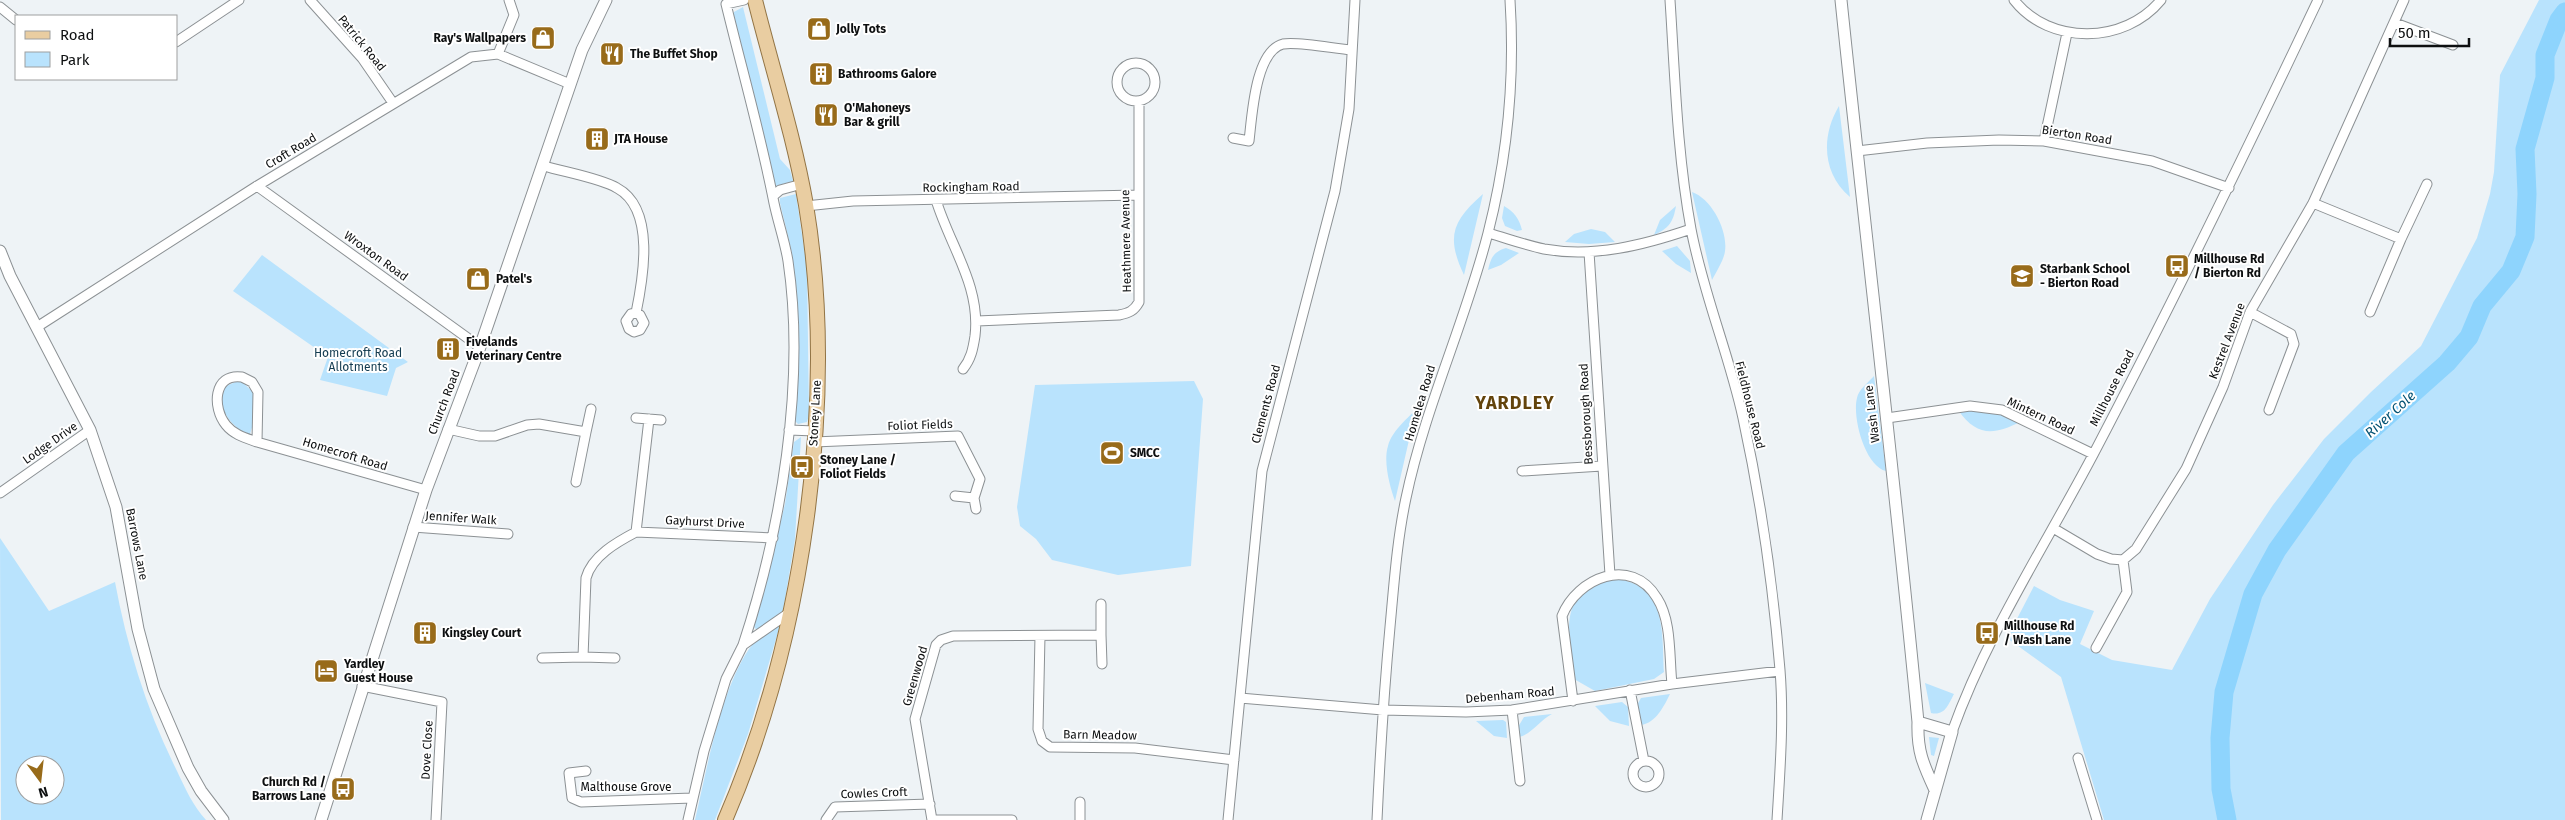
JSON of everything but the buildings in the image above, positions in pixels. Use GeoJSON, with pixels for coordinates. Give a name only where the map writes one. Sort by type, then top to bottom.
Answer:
{"type":"FeatureCollection","features":[{"type":"Feature","properties":{"kind":"main road","name":"Stoney Lane"},"geometry":{"type":"LineString","coordinates":[[725,820],[742,781],[759,729],[789,613],[800,559],[814,436],[818,348],[817,315],[806,206],[755,0]]}},
{"type":"Feature","properties":{"kind":"street"},"geometry":{"type":"LineString","coordinates":[[178,41],[239,0]]}},
{"type":"Feature","properties":{"kind":"street","name":"Patrick Road"},"geometry":{"type":"LineString","coordinates":[[310,0],[362,58],[393,104]]}},
{"type":"Feature","properties":{"kind":"street"},"geometry":{"type":"LineString","coordinates":[[498,54],[514,15],[509,0]]}},
{"type":"Feature","properties":{"kind":"street","name":"Church Road"},"geometry":{"type":"LineString","coordinates":[[321,820],[413,527],[448,428],[480,347],[544,166],[582,50],[606,0]]}},
{"type":"Feature","properties":{"kind":"street"},"geometry":{"type":"LineString","coordinates":[[688,820],[692,798],[726,679],[743,645],[759,598],[773,538],[789,430],[793,310],[788,260],[726,2],[744,0]]}},
{"type":"Feature","properties":{"kind":"street","name":"Clements Road"},"geometry":{"type":"LineString","coordinates":[[1228,820],[1262,471],[1334,191],[1349,109],[1355,0]]}},
{"type":"Feature","properties":{"kind":"street","name":"Homelea Road"},"geometry":{"type":"LineString","coordinates":[[1377,820],[1383,710],[1394,574],[1406,499],[1425,425],[1488,233],[1507,134],[1512,31],[1510,0]]}},
{"type":"Feature","properties":{"kind":"street","name":"Fieldhouse Road"},"geometry":{"type":"LineString","coordinates":[[1670,0],[1680,156],[1691,229],[1711,310],[1742,415],[1760,508],[1780,671],[1782,730],[1777,820]]}},
{"type":"Feature","properties":{"kind":"street","name":"Wash Lane"},"geometry":{"type":"LineString","coordinates":[[1841,0],[1900,529],[1918,722],[1918,751],[1935,790]]}},
{"type":"Feature","properties":{"kind":"street"},"geometry":{"type":"LineString","coordinates":[[2014,0],[2019,7],[2042,23],[2067,33],[2091,35],[2114,31],[2136,22],[2161,0]]}},
{"type":"Feature","properties":{"kind":"street","name":"Millhouse Road"},"geometry":{"type":"LineString","coordinates":[[1935,790],[1966,692],[2008,610],[2093,454],[2229,188],[2318,0]]}},
{"type":"Feature","properties":{"kind":"street","name":"Kestrel Avenue"},"geometry":{"type":"LineString","coordinates":[[2123,560],[2136,549],[2186,469],[2223,387],[2250,312],[2313,203],[2404,0]]}},
{"type":"Feature","properties":{"kind":"street"},"geometry":{"type":"LineString","coordinates":[[0,7],[15,19]]}},
{"type":"Feature","properties":{"kind":"street"},"geometry":{"type":"LineString","coordinates":[[2395,23],[2453,45]]}},
{"type":"Feature","properties":{"kind":"street"},"geometry":{"type":"LineString","coordinates":[[2044,141],[2067,33]]}},
{"type":"Feature","properties":{"kind":"street"},"geometry":{"type":"LineString","coordinates":[[1233,138],[1249,141],[1259,78],[1267,56],[1274,48],[1290,44],[1352,50]]}},
{"type":"Feature","properties":{"kind":"street","name":"Croft Road"},"geometry":{"type":"LineString","coordinates":[[37,327],[258,186],[471,56],[498,54],[570,84]]}},
{"type":"Feature","properties":{"kind":"street"},"geometry":{"type":"LineString","coordinates":[[1134,62],[1149,67],[1156,82],[1149,97],[1139,101],[1128,100],[1118,87],[1120,71],[1134,62]]}},
{"type":"Feature","properties":{"kind":"street","name":"Heathmere Avenue"},"geometry":{"type":"LineString","coordinates":[[977,321],[1119,316],[1130,313],[1140,302],[1139,101]]}},
{"type":"Feature","properties":{"kind":"street","name":"Bierton Road"},"geometry":{"type":"LineString","coordinates":[[1857,151],[1927,143],[1999,140],[2044,141],[2152,161],[2229,188]]}},
{"type":"Feature","properties":{"kind":"street"},"geometry":{"type":"LineString","coordinates":[[544,166],[616,187],[631,201],[642,224],[644,237],[640,294],[636,313]]}},
{"type":"Feature","properties":{"kind":"street"},"geometry":{"type":"LineString","coordinates":[[773,196],[780,190],[802,184]]}},
{"type":"Feature","properties":{"kind":"street"},"geometry":{"type":"LineString","coordinates":[[2370,312],[2427,184]]}},
{"type":"Feature","properties":{"kind":"street","name":"Wroxton Road"},"geometry":{"type":"LineString","coordinates":[[258,186],[480,347]]}},
{"type":"Feature","properties":{"kind":"street","name":"Rockingham Road"},"geometry":{"type":"LineString","coordinates":[[806,206],[853,201],[1138,195]]}},
{"type":"Feature","properties":{"kind":"street"},"geometry":{"type":"LineString","coordinates":[[936,200],[943,222],[962,260],[974,297],[977,321],[970,361],[963,368]]}},
{"type":"Feature","properties":{"kind":"street"},"geometry":{"type":"LineString","coordinates":[[2313,203],[2401,239]]}},
{"type":"Feature","properties":{"kind":"street"},"geometry":{"type":"LineString","coordinates":[[1488,233],[1544,249],[1589,252],[1645,245],[1691,229]]}},
{"type":"Feature","properties":{"kind":"street","name":"Barrows Lane"},"geometry":{"type":"LineString","coordinates":[[0,251],[10,276],[90,430],[116,507],[138,628],[154,689],[188,768],[201,791],[223,820]]}},
{"type":"Feature","properties":{"kind":"street","name":"Bessborough Road"},"geometry":{"type":"LineString","coordinates":[[1589,252],[1610,575]]}},
{"type":"Feature","properties":{"kind":"street","name":"Barrows Lane"},"geometry":{"type":"LineString","coordinates":[[0,263],[10,276]]}},
{"type":"Feature","properties":{"kind":"street"},"geometry":{"type":"LineString","coordinates":[[2250,312],[2291,334],[2294,344],[2269,410]]}},
{"type":"Feature","properties":{"kind":"street","name":"Homecroft Road"},"geometry":{"type":"LineString","coordinates":[[257,442],[259,405],[256,386],[248,378],[242,376],[228,379],[222,384],[216,397],[221,417],[236,434],[257,442],[426,490]]}},
{"type":"Feature","properties":{"kind":"street","name":"Mintern Road"},"geometry":{"type":"LineString","coordinates":[[1887,418],[1970,406],[2002,410],[2093,454]]}},
{"type":"Feature","properties":{"kind":"street"},"geometry":{"type":"LineString","coordinates":[[576,482],[591,409]]}},
{"type":"Feature","properties":{"kind":"street"},"geometry":{"type":"LineString","coordinates":[[636,418],[661,420]]}},
{"type":"Feature","properties":{"kind":"street"},"geometry":{"type":"LineString","coordinates":[[583,657],[588,570],[610,548],[636,532],[648,419]]}},
{"type":"Feature","properties":{"kind":"street"},"geometry":{"type":"LineString","coordinates":[[448,428],[479,436],[495,436],[527,425],[539,424],[586,432]]}},
{"type":"Feature","properties":{"kind":"street","name":"Lodge Drive"},"geometry":{"type":"LineString","coordinates":[[0,494],[90,430]]}},
{"type":"Feature","properties":{"kind":"street"},"geometry":{"type":"LineString","coordinates":[[789,430],[814,436]]}},
{"type":"Feature","properties":{"kind":"street","name":"Foliot Fields"},"geometry":{"type":"LineString","coordinates":[[814,436],[958,436],[963,441],[980,479],[974,498],[976,509]]}},
{"type":"Feature","properties":{"kind":"street"},"geometry":{"type":"LineString","coordinates":[[1522,471],[1602,466]]}},
{"type":"Feature","properties":{"kind":"street"},"geometry":{"type":"LineString","coordinates":[[955,496],[974,498]]}},
{"type":"Feature","properties":{"kind":"street","name":"Jennifer Walk"},"geometry":{"type":"LineString","coordinates":[[413,527],[508,534]]}},
{"type":"Feature","properties":{"kind":"street"},"geometry":{"type":"LineString","coordinates":[[2053,528],[2097,554],[2111,559],[2123,560],[2127,592],[2096,648]]}},
{"type":"Feature","properties":{"kind":"street","name":"Gayhurst Drive"},"geometry":{"type":"LineString","coordinates":[[636,532],[773,538]]}},
{"type":"Feature","properties":{"kind":"street"},"geometry":{"type":"LineString","coordinates":[[1573,701],[1562,616],[1566,606],[1581,588],[1589,582],[1610,575],[1631,577],[1642,582],[1657,596],[1665,617],[1672,684]]}},
{"type":"Feature","properties":{"kind":"street"},"geometry":{"type":"LineString","coordinates":[[1101,604],[1102,664]]}},
{"type":"Feature","properties":{"kind":"street"},"geometry":{"type":"LineString","coordinates":[[743,645],[789,613]]}},
{"type":"Feature","properties":{"kind":"street","name":"Greenwood"},"geometry":{"type":"LineString","coordinates":[[932,820],[915,719],[936,645],[941,640],[953,636],[1101,635]]}},
{"type":"Feature","properties":{"kind":"street","name":"Barn Meadow"},"geometry":{"type":"LineString","coordinates":[[1040,636],[1038,728],[1042,740],[1050,747],[1135,748],[1234,760]]}},
{"type":"Feature","properties":{"kind":"street"},"geometry":{"type":"LineString","coordinates":[[542,658],[616,658]]}},
{"type":"Feature","properties":{"kind":"street","name":"Debenham Road"},"geometry":{"type":"LineString","coordinates":[[1240,698],[1383,710],[1466,712],[1512,710],[1630,690],[1780,671]]}},
{"type":"Feature","properties":{"kind":"street","name":"Dove Close"},"geometry":{"type":"LineString","coordinates":[[362,686],[442,702],[436,820]]}},
{"type":"Feature","properties":{"kind":"street"},"geometry":{"type":"LineString","coordinates":[[1630,690],[1644,762]]}},
{"type":"Feature","properties":{"kind":"street"},"geometry":{"type":"LineString","coordinates":[[1512,710],[1520,781]]}},
{"type":"Feature","properties":{"kind":"street"},"geometry":{"type":"LineString","coordinates":[[1918,722],[1952,732]]}},
{"type":"Feature","properties":{"kind":"street"},"geometry":{"type":"LineString","coordinates":[[2078,758],[2097,820]]}},
{"type":"Feature","properties":{"kind":"street","name":"Malthouse Grove"},"geometry":{"type":"LineString","coordinates":[[586,771],[569,773],[572,798],[581,802],[692,798]]}},
{"type":"Feature","properties":{"kind":"street"},"geometry":{"type":"LineString","coordinates":[[1927,820],[1935,790]]}},
{"type":"Feature","properties":{"kind":"street"},"geometry":{"type":"LineString","coordinates":[[1080,802],[1080,820]]}},
{"type":"Feature","properties":{"kind":"street","name":"Cowles Croft"},"geometry":{"type":"LineString","coordinates":[[826,820],[835,807],[930,804]]}},
{"type":"Feature","properties":{"kind":"street"},"geometry":{"type":"LineString","coordinates":[[932,820],[1012,820]]}},
{"type":"Feature","properties":{"kind":"green space"},"geometry":{"type":"Polygon","coordinates":[[[2539,0],[2565,0],[2565,820],[2104,820],[2061,677],[2007,638],[2034,586],[2060,600],[2094,611],[2080,644],[2112,660],[2172,670],[2210,599],[2273,505],[2324,439],[2421,346],[2477,238],[2490,194],[2494,172],[2500,75],[2539,0]]]}},
{"type":"Feature","properties":{"kind":"green space"},"geometry":{"type":"Polygon","coordinates":[[[743,7],[780,159],[790,170],[793,181],[776,186],[773,182],[733,17],[734,12],[743,7]]]}},
{"type":"Feature","properties":{"kind":"green space"},"geometry":{"type":"Polygon","coordinates":[[[1839,106],[1850,197],[1834,177],[1829,166],[1827,154],[1829,130],[1839,106]]]}},
{"type":"Feature","properties":{"kind":"green space"},"geometry":{"type":"Polygon","coordinates":[[[1692,192],[1706,201],[1712,208],[1724,234],[1724,255],[1712,280],[1692,192]]]}},
{"type":"Feature","properties":{"kind":"green space"},"geometry":{"type":"Polygon","coordinates":[[[796,194],[807,268],[809,415],[807,422],[798,424],[794,420],[798,334],[792,253],[780,203],[780,198],[796,194]]]}},
{"type":"Feature","properties":{"kind":"green space"},"geometry":{"type":"Polygon","coordinates":[[[1483,194],[1464,275],[1455,250],[1455,230],[1464,213],[1483,194]]]}},
{"type":"Feature","properties":{"kind":"green space"},"geometry":{"type":"Polygon","coordinates":[[[1504,206],[1516,216],[1522,230],[1517,231],[1505,226],[1502,218],[1504,206]]]}},
{"type":"Feature","properties":{"kind":"green space"},"geometry":{"type":"Polygon","coordinates":[[[1676,206],[1670,224],[1654,235],[1660,220],[1676,206]]]}},
{"type":"Feature","properties":{"kind":"green space"},"geometry":{"type":"Polygon","coordinates":[[[1591,229],[1605,232],[1615,242],[1589,244],[1565,242],[1574,234],[1591,229]]]}},
{"type":"Feature","properties":{"kind":"green space"},"geometry":{"type":"Polygon","coordinates":[[[1677,246],[1690,261],[1691,273],[1676,264],[1662,251],[1677,246]]]}},
{"type":"Feature","properties":{"kind":"green space"},"geometry":{"type":"Polygon","coordinates":[[[1506,248],[1519,253],[1501,265],[1488,270],[1493,256],[1498,251],[1506,248]]]}},
{"type":"Feature","properties":{"kind":"green space","name":"Homecroft Road Allotments"},"geometry":{"type":"Polygon","coordinates":[[[262,255],[408,362],[396,368],[387,396],[320,380],[328,357],[233,291],[262,255]]]}},
{"type":"Feature","properties":{"kind":"green space"},"geometry":{"type":"Polygon","coordinates":[[[1874,376],[1886,471],[1872,460],[1866,451],[1856,417],[1858,395],[1874,376]]]}},
{"type":"Feature","properties":{"kind":"green space"},"geometry":{"type":"Polygon","coordinates":[[[240,380],[254,393],[254,421],[250,434],[247,435],[230,420],[223,408],[222,401],[226,386],[240,380]]]}},
{"type":"Feature","properties":{"kind":"green space","name":"SMCC"},"geometry":{"type":"Polygon","coordinates":[[[1194,381],[1203,399],[1191,566],[1118,575],[1052,560],[1036,539],[1020,526],[1017,507],[1035,385],[1194,381]]]}},
{"type":"Feature","properties":{"kind":"green space"},"geometry":{"type":"Polygon","coordinates":[[[1423,403],[1409,440],[1395,501],[1387,467],[1388,446],[1393,434],[1423,403]]]}},
{"type":"Feature","properties":{"kind":"green space"},"geometry":{"type":"Polygon","coordinates":[[[1971,409],[2001,413],[2020,422],[2002,429],[1986,431],[1972,425],[1958,410],[1971,409]]]}},
{"type":"Feature","properties":{"kind":"green space"},"geometry":{"type":"Polygon","coordinates":[[[801,437],[795,539],[783,612],[757,630],[754,627],[785,504],[794,442],[801,437]]]}},
{"type":"Feature","properties":{"kind":"green space"},"geometry":{"type":"Polygon","coordinates":[[[0,538],[49,611],[115,582],[132,655],[147,702],[186,790],[206,820],[1,820],[0,538]]]}},
{"type":"Feature","properties":{"kind":"green space"},"geometry":{"type":"Polygon","coordinates":[[[1618,579],[1634,584],[1646,591],[1654,602],[1659,614],[1663,642],[1664,672],[1654,679],[1595,691],[1574,679],[1569,629],[1570,614],[1575,602],[1584,592],[1598,584],[1618,579]]]}},
{"type":"Feature","properties":{"kind":"green space"},"geometry":{"type":"Polygon","coordinates":[[[781,622],[748,734],[715,820],[695,820],[722,709],[730,687],[752,645],[781,622]]]}},
{"type":"Feature","properties":{"kind":"green space"},"geometry":{"type":"Polygon","coordinates":[[[1925,683],[1954,694],[1948,706],[1940,713],[1931,713],[1925,683]]]}},
{"type":"Feature","properties":{"kind":"green space"},"geometry":{"type":"Polygon","coordinates":[[[1670,694],[1655,717],[1646,724],[1641,725],[1637,705],[1641,698],[1670,694]]]}},
{"type":"Feature","properties":{"kind":"green space"},"geometry":{"type":"Polygon","coordinates":[[[1622,702],[1628,707],[1629,726],[1610,721],[1595,706],[1622,702]]]}},
{"type":"Feature","properties":{"kind":"green space"},"geometry":{"type":"Polygon","coordinates":[[[1552,714],[1528,733],[1519,737],[1518,727],[1524,717],[1552,714]]]}},
{"type":"Feature","properties":{"kind":"green space"},"geometry":{"type":"Polygon","coordinates":[[[1503,720],[1506,722],[1507,738],[1494,736],[1476,721],[1503,720]]]}},
{"type":"Feature","properties":{"kind":"green space"},"geometry":{"type":"Polygon","coordinates":[[[1929,737],[1939,738],[1934,756],[1931,755],[1929,737]]]}},
{"type":"Feature","properties":{"kind":"waterway","name":"River Cole"},"geometry":{"type":"LineString","coordinates":[[2227,820],[2221,789],[2220,738],[2224,692],[2253,594],[2277,550],[2346,453],[2447,363],[2469,337],[2482,306],[2511,271],[2525,237],[2527,194],[2525,149],[2545,78],[2545,55],[2559,20],[2565,12]]}},
{"type":"Feature","properties":{"kind":"place","name":"Jolly Tots"},"geometry":{"type":"Point","coordinates":[819,29]}},
{"type":"Feature","properties":{"kind":"place","name":"Ray's Wallpapers"},"geometry":{"type":"Point","coordinates":[543,38]}},
{"type":"Feature","properties":{"kind":"place","name":"The Buffet Shop"},"geometry":{"type":"Point","coordinates":[612,54]}},
{"type":"Feature","properties":{"kind":"place","name":"Bathrooms Galore"},"geometry":{"type":"Point","coordinates":[821,74]}},
{"type":"Feature","properties":{"kind":"place","name":"O'Mahoneys Bar & grill"},"geometry":{"type":"Point","coordinates":[826,115]}},
{"type":"Feature","properties":{"kind":"place","name":"JTA House"},"geometry":{"type":"Point","coordinates":[597,139]}},
{"type":"Feature","properties":{"kind":"place","name":"Millhouse Rd / Bierton Rd"},"geometry":{"type":"Point","coordinates":[2177,266]}},
{"type":"Feature","properties":{"kind":"place","name":"Starbank School - Bierton Road"},"geometry":{"type":"Point","coordinates":[2022,276]}},
{"type":"Feature","properties":{"kind":"place","name":"Patel's"},"geometry":{"type":"Point","coordinates":[478,279]}},
{"type":"Feature","properties":{"kind":"place","name":"Fivelands Veterinary Centre"},"geometry":{"type":"Point","coordinates":[448,349]}},
{"type":"Feature","properties":{"kind":"place","name":"SMCC"},"geometry":{"type":"Point","coordinates":[1112,453]}},
{"type":"Feature","properties":{"kind":"place","name":"Stoney Lane / Foliot Fields"},"geometry":{"type":"Point","coordinates":[802,467]}},
{"type":"Feature","properties":{"kind":"place","name":"Kingsley Court"},"geometry":{"type":"Point","coordinates":[425,633]}},
{"type":"Feature","properties":{"kind":"place","name":"Millhouse Rd / Wash Lane"},"geometry":{"type":"Point","coordinates":[1987,633]}},
{"type":"Feature","properties":{"kind":"place","name":"Yardley Guest House"},"geometry":{"type":"Point","coordinates":[326,671]}},
{"type":"Feature","properties":{"kind":"place","name":"Church Rd / Barrows Lane"},"geometry":{"type":"Point","coordinates":[343,789]}},
{"type":"Feature","properties":{"kind":"district","name":"YARDLEY"},"geometry":{"type":"Point","coordinates":[1515,403]}}]}
